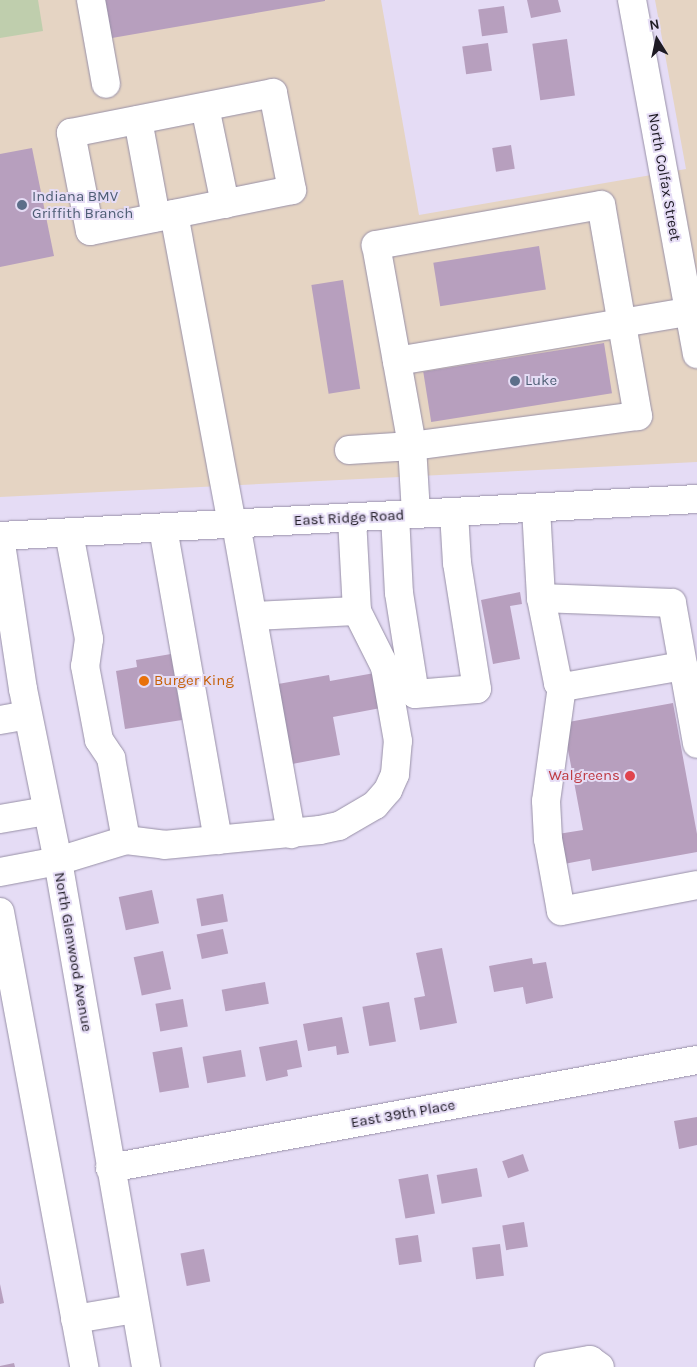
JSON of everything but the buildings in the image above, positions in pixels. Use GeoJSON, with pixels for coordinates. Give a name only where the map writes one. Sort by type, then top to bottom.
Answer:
{"type":"FeatureCollection","features":[{"type":"Feature","properties":{"kind":"street"},"geometry":{"type":"LineString","coordinates":[[91,0],[106,84]]}},
{"type":"Feature","properties":{"kind":"street","name":"North Colfax Street"},"geometry":{"type":"LineString","coordinates":[[632,0],[693,311],[697,354]]}},
{"type":"Feature","properties":{"kind":"street"},"geometry":{"type":"LineString","coordinates":[[273,94],[292,190],[90,231],[70,133],[138,120],[273,94]]}},
{"type":"Feature","properties":{"kind":"street"},"geometry":{"type":"LineString","coordinates":[[205,107],[225,204]]}},
{"type":"Feature","properties":{"kind":"street"},"geometry":{"type":"LineString","coordinates":[[138,120],[165,215],[234,524],[253,616],[291,834]]}},
{"type":"Feature","properties":{"kind":"street"},"geometry":{"type":"LineString","coordinates":[[349,450],[412,446],[638,416],[601,205],[376,245],[412,446],[399,593],[416,694],[477,689],[457,563],[454,512]]}},
{"type":"Feature","properties":{"kind":"street"},"geometry":{"type":"LineString","coordinates":[[397,361],[693,311]]}},
{"type":"Feature","properties":{"kind":"street","name":"East Ridge Road"},"geometry":{"type":"LineString","coordinates":[[0,537],[697,499]]}},
{"type":"Feature","properties":{"kind":"street"},"geometry":{"type":"LineString","coordinates":[[536,508],[542,598],[555,677],[562,686],[546,801],[548,839],[561,911],[697,885]]}},
{"type":"Feature","properties":{"kind":"street"},"geometry":{"type":"LineString","coordinates":[[0,872],[58,861],[126,840],[164,845],[291,834],[339,826],[358,817],[379,800],[396,774],[398,741],[385,667],[357,611],[352,518]]}},
{"type":"Feature","properties":{"kind":"street"},"geometry":{"type":"LineString","coordinates":[[163,528],[218,840]]}},
{"type":"Feature","properties":{"kind":"street"},"geometry":{"type":"LineString","coordinates":[[69,533],[89,639],[85,666],[95,722],[99,740],[111,758],[126,840]]}},
{"type":"Feature","properties":{"kind":"street","name":"North Glenwood Avenue"},"geometry":{"type":"LineString","coordinates":[[0,537],[28,715],[46,811],[58,861],[146,1367]]}},
{"type":"Feature","properties":{"kind":"street"},"geometry":{"type":"LineString","coordinates":[[542,598],[672,603],[697,744]]}},
{"type":"Feature","properties":{"kind":"street"},"geometry":{"type":"LineString","coordinates":[[253,616],[357,611]]}},
{"type":"Feature","properties":{"kind":"street"},"geometry":{"type":"LineString","coordinates":[[562,686],[683,666]]}},
{"type":"Feature","properties":{"kind":"street"},"geometry":{"type":"LineString","coordinates":[[0,720],[28,715]]}},
{"type":"Feature","properties":{"kind":"street"},"geometry":{"type":"LineString","coordinates":[[0,819],[46,811]]}},
{"type":"Feature","properties":{"kind":"street"},"geometry":{"type":"LineString","coordinates":[[0,912],[84,1367]]}},
{"type":"Feature","properties":{"kind":"street","name":"East 39th Place"},"geometry":{"type":"LineString","coordinates":[[110,1168],[697,1060]]}},
{"type":"Feature","properties":{"kind":"street"},"geometry":{"type":"LineString","coordinates":[[75,1319],[135,1308]]}},
{"type":"Feature","properties":{"kind":"street"},"geometry":{"type":"LineString","coordinates":[[549,1367],[590,1360],[600,1367]]}},
{"type":"Feature","properties":{"kind":"shaded area"},"geometry":{"type":"Polygon","coordinates":[[[0,0],[381,0],[419,215],[686,169],[655,0],[697,0],[697,462],[0,497],[0,0]]]}},
{"type":"Feature","properties":{"kind":"green space"},"geometry":{"type":"Polygon","coordinates":[[[0,0],[38,0],[43,31],[0,38],[0,0]]]}},
{"type":"Feature","properties":{"kind":"place","name":"Indiana BMV Griffith Branch"},"geometry":{"type":"Point","coordinates":[22,205]}},
{"type":"Feature","properties":{"kind":"place","name":"Luke"},"geometry":{"type":"Point","coordinates":[515,381]}},
{"type":"Feature","properties":{"kind":"place","name":"Burger King"},"geometry":{"type":"Point","coordinates":[144,681]}},
{"type":"Feature","properties":{"kind":"place","name":"Walgreens"},"geometry":{"type":"Point","coordinates":[630,776]}}]}
